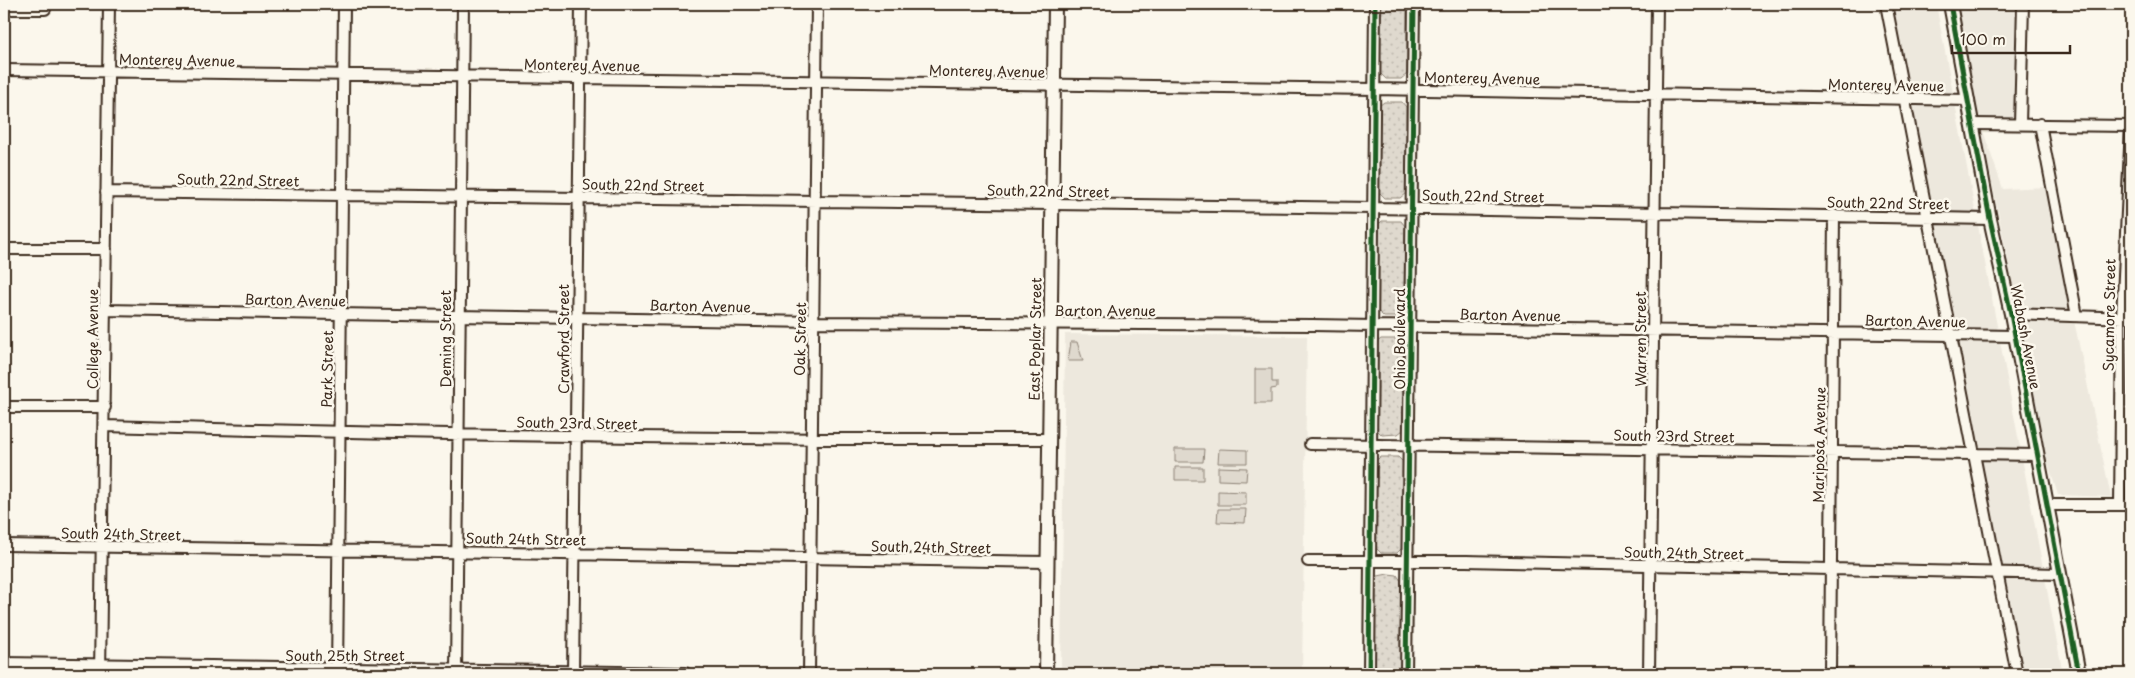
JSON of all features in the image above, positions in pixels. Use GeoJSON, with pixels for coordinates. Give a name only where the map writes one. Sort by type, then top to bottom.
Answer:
{"type":"FeatureCollection","features":[{"type":"Feature","properties":{"kind":"main road","name":"East Poplar Street"},"geometry":{"type":"LineString","coordinates":[[1046,674],[1055,4]]}},
{"type":"Feature","properties":{"kind":"main road","name":"Wabash Avenue"},"geometry":{"type":"LineString","coordinates":[[1950,4],[1974,124],[1990,219],[2012,314],[2046,505],[2079,674]]}},
{"type":"Feature","properties":{"kind":"main road","name":"South 25th Street"},"geometry":{"type":"LineString","coordinates":[[4,664],[100,670],[220,672],[685,674]]}},
{"type":"Feature","properties":{"kind":"street","name":"College Avenue"},"geometry":{"type":"LineString","coordinates":[[100,670],[105,426],[109,4]]}},
{"type":"Feature","properties":{"kind":"street","name":"Park Street"},"geometry":{"type":"LineString","coordinates":[[337,672],[344,196],[344,4]]}},
{"type":"Feature","properties":{"kind":"street","name":"Deming Street"},"geometry":{"type":"LineString","coordinates":[[456,672],[459,434],[458,315],[463,4]]}},
{"type":"Feature","properties":{"kind":"street","name":"Crawford Street"},"geometry":{"type":"LineString","coordinates":[[573,673],[581,4]]}},
{"type":"Feature","properties":{"kind":"street","name":"Oak Street"},"geometry":{"type":"LineString","coordinates":[[809,674],[817,4]]}},
{"type":"Feature","properties":{"kind":"street","name":"Ohio Boulevard"},"geometry":{"type":"LineString","coordinates":[[1369,674],[1376,4]]}},
{"type":"Feature","properties":{"kind":"street","name":"Ohio Boulevard"},"geometry":{"type":"LineString","coordinates":[[1406,674],[1414,4]]}},
{"type":"Feature","properties":{"kind":"street","name":"Warren Street"},"geometry":{"type":"LineString","coordinates":[[1649,674],[1657,4]]}},
{"type":"Feature","properties":{"kind":"street"},"geometry":{"type":"LineString","coordinates":[[1886,4],[2017,674]]}},
{"type":"Feature","properties":{"kind":"street"},"geometry":{"type":"LineString","coordinates":[[2020,124],[2024,4]]}},
{"type":"Feature","properties":{"kind":"street"},"geometry":{"type":"LineString","coordinates":[[4,9],[45,9]]}},
{"type":"Feature","properties":{"kind":"street","name":"Monterey Avenue"},"geometry":{"type":"LineString","coordinates":[[4,70],[344,77],[580,78],[1374,89],[1656,96],[1969,100]]}},
{"type":"Feature","properties":{"kind":"street"},"geometry":{"type":"LineString","coordinates":[[1974,124],[2131,126]]}},
{"type":"Feature","properties":{"kind":"street"},"geometry":{"type":"LineString","coordinates":[[2040,124],[2077,316]]}},
{"type":"Feature","properties":{"kind":"street","name":"Sycamore Street"},"geometry":{"type":"LineString","coordinates":[[2120,505],[2127,318],[2131,126]]}},
{"type":"Feature","properties":{"kind":"street","name":"South 22nd Street"},"geometry":{"type":"LineString","coordinates":[[106,192],[1373,208],[1990,219]]}},
{"type":"Feature","properties":{"kind":"street","name":"Mariposa Avenue"},"geometry":{"type":"LineString","coordinates":[[1830,674],[1834,215]]}},
{"type":"Feature","properties":{"kind":"street"},"geometry":{"type":"LineString","coordinates":[[4,249],[106,249]]}},
{"type":"Feature","properties":{"kind":"street","name":"Barton Avenue"},"geometry":{"type":"LineString","coordinates":[[105,310],[814,322],[1372,326],[2015,336]]}},
{"type":"Feature","properties":{"kind":"street"},"geometry":{"type":"LineString","coordinates":[[2012,314],[2127,318]]}},
{"type":"Feature","properties":{"kind":"street"},"geometry":{"type":"LineString","coordinates":[[4,407],[105,407]]}},
{"type":"Feature","properties":{"kind":"street","name":"South 23rd Street"},"geometry":{"type":"LineString","coordinates":[[105,426],[577,437],[813,440],[1049,439]]}},
{"type":"Feature","properties":{"kind":"street","name":"South 23rd Street"},"geometry":{"type":"LineString","coordinates":[[1310,444],[2037,455]]}},
{"type":"Feature","properties":{"kind":"street"},"geometry":{"type":"LineString","coordinates":[[2046,505],[2131,505]]}},
{"type":"Feature","properties":{"kind":"street","name":"South 24th Street"},"geometry":{"type":"LineString","coordinates":[[4,545],[1048,562]]}},
{"type":"Feature","properties":{"kind":"street","name":"South 24th Street"},"geometry":{"type":"LineString","coordinates":[[1308,561],[1466,562],[2060,574]]}},
{"type":"Feature","properties":{"kind":"shaded area"},"geometry":{"type":"Polygon","coordinates":[[[1380,4],[1407,4],[1407,74],[1401,79],[1386,79],[1379,72],[1380,4]]]}},
{"type":"Feature","properties":{"kind":"shaded area"},"geometry":{"type":"Polygon","coordinates":[[[1889,4],[1936,4],[2063,674],[2021,674],[2020,651],[1889,4]]]}},
{"type":"Feature","properties":{"kind":"shaded area"},"geometry":{"type":"Polygon","coordinates":[[[1955,4],[2019,4],[2019,130],[1982,128],[2003,189],[2046,187],[2111,497],[2058,495],[2045,454],[2026,347],[1955,4]]]}},
{"type":"Feature","properties":{"kind":"shaded area"},"geometry":{"type":"Polygon","coordinates":[[[1384,102],[1402,102],[1406,107],[1406,193],[1400,198],[1385,198],[1378,191],[1379,106],[1384,102]]]}},
{"type":"Feature","properties":{"kind":"shaded area"},"geometry":{"type":"Polygon","coordinates":[[[1382,221],[1401,221],[1405,226],[1404,312],[1399,317],[1384,317],[1377,310],[1378,225],[1382,221]]]}},
{"type":"Feature","properties":{"kind":"shaded area"},"geometry":{"type":"Polygon","coordinates":[[[1065,334],[1307,336],[1302,674],[1063,674],[1061,670],[1065,334]]]}},
{"type":"Feature","properties":{"kind":"shaded area"},"geometry":{"type":"Polygon","coordinates":[[[1381,339],[1399,339],[1404,344],[1403,430],[1398,434],[1382,435],[1375,428],[1376,343],[1381,339]]]}},
{"type":"Feature","properties":{"kind":"shaded area"},"geometry":{"type":"Polygon","coordinates":[[[1071,342],[1077,342],[1083,361],[1068,361],[1071,342]]]}},
{"type":"Feature","properties":{"kind":"shaded area"},"geometry":{"type":"Polygon","coordinates":[[[1255,369],[1272,369],[1272,382],[1277,382],[1277,388],[1271,389],[1271,403],[1255,403],[1255,369]]]}},
{"type":"Feature","properties":{"kind":"shaded area"},"geometry":{"type":"Polygon","coordinates":[[[1175,449],[1204,449],[1203,462],[1175,462],[1175,449]]]}},
{"type":"Feature","properties":{"kind":"shaded area"},"geometry":{"type":"Polygon","coordinates":[[[1219,449],[1247,450],[1247,463],[1218,463],[1219,449]]]}},
{"type":"Feature","properties":{"kind":"shaded area"},"geometry":{"type":"Polygon","coordinates":[[[1380,457],[1398,457],[1403,462],[1402,548],[1397,553],[1381,553],[1374,546],[1376,461],[1380,457]]]}},
{"type":"Feature","properties":{"kind":"shaded area"},"geometry":{"type":"Polygon","coordinates":[[[1175,467],[1203,467],[1203,480],[1175,480],[1175,467]]]}},
{"type":"Feature","properties":{"kind":"shaded area"},"geometry":{"type":"Polygon","coordinates":[[[1218,467],[1247,468],[1246,481],[1218,480],[1218,467]]]}},
{"type":"Feature","properties":{"kind":"shaded area"},"geometry":{"type":"Polygon","coordinates":[[[1218,491],[1246,492],[1246,505],[1218,505],[1218,491]]]}},
{"type":"Feature","properties":{"kind":"shaded area"},"geometry":{"type":"Polygon","coordinates":[[[1218,509],[1246,509],[1245,523],[1217,522],[1218,509]]]}},
{"type":"Feature","properties":{"kind":"shaded area"},"geometry":{"type":"Polygon","coordinates":[[[1397,575],[1401,581],[1401,666],[1395,671],[1379,671],[1373,665],[1374,580],[1378,576],[1397,575]]]}},
{"type":"Feature","properties":{"kind":"cycle path"},"geometry":{"type":"LineString","coordinates":[[1369,674],[1375,4]]}},
{"type":"Feature","properties":{"kind":"cycle path"},"geometry":{"type":"LineString","coordinates":[[1406,674],[1414,4]]}},
{"type":"Feature","properties":{"kind":"cycle path"},"geometry":{"type":"LineString","coordinates":[[1950,4],[2079,674]]}}]}
